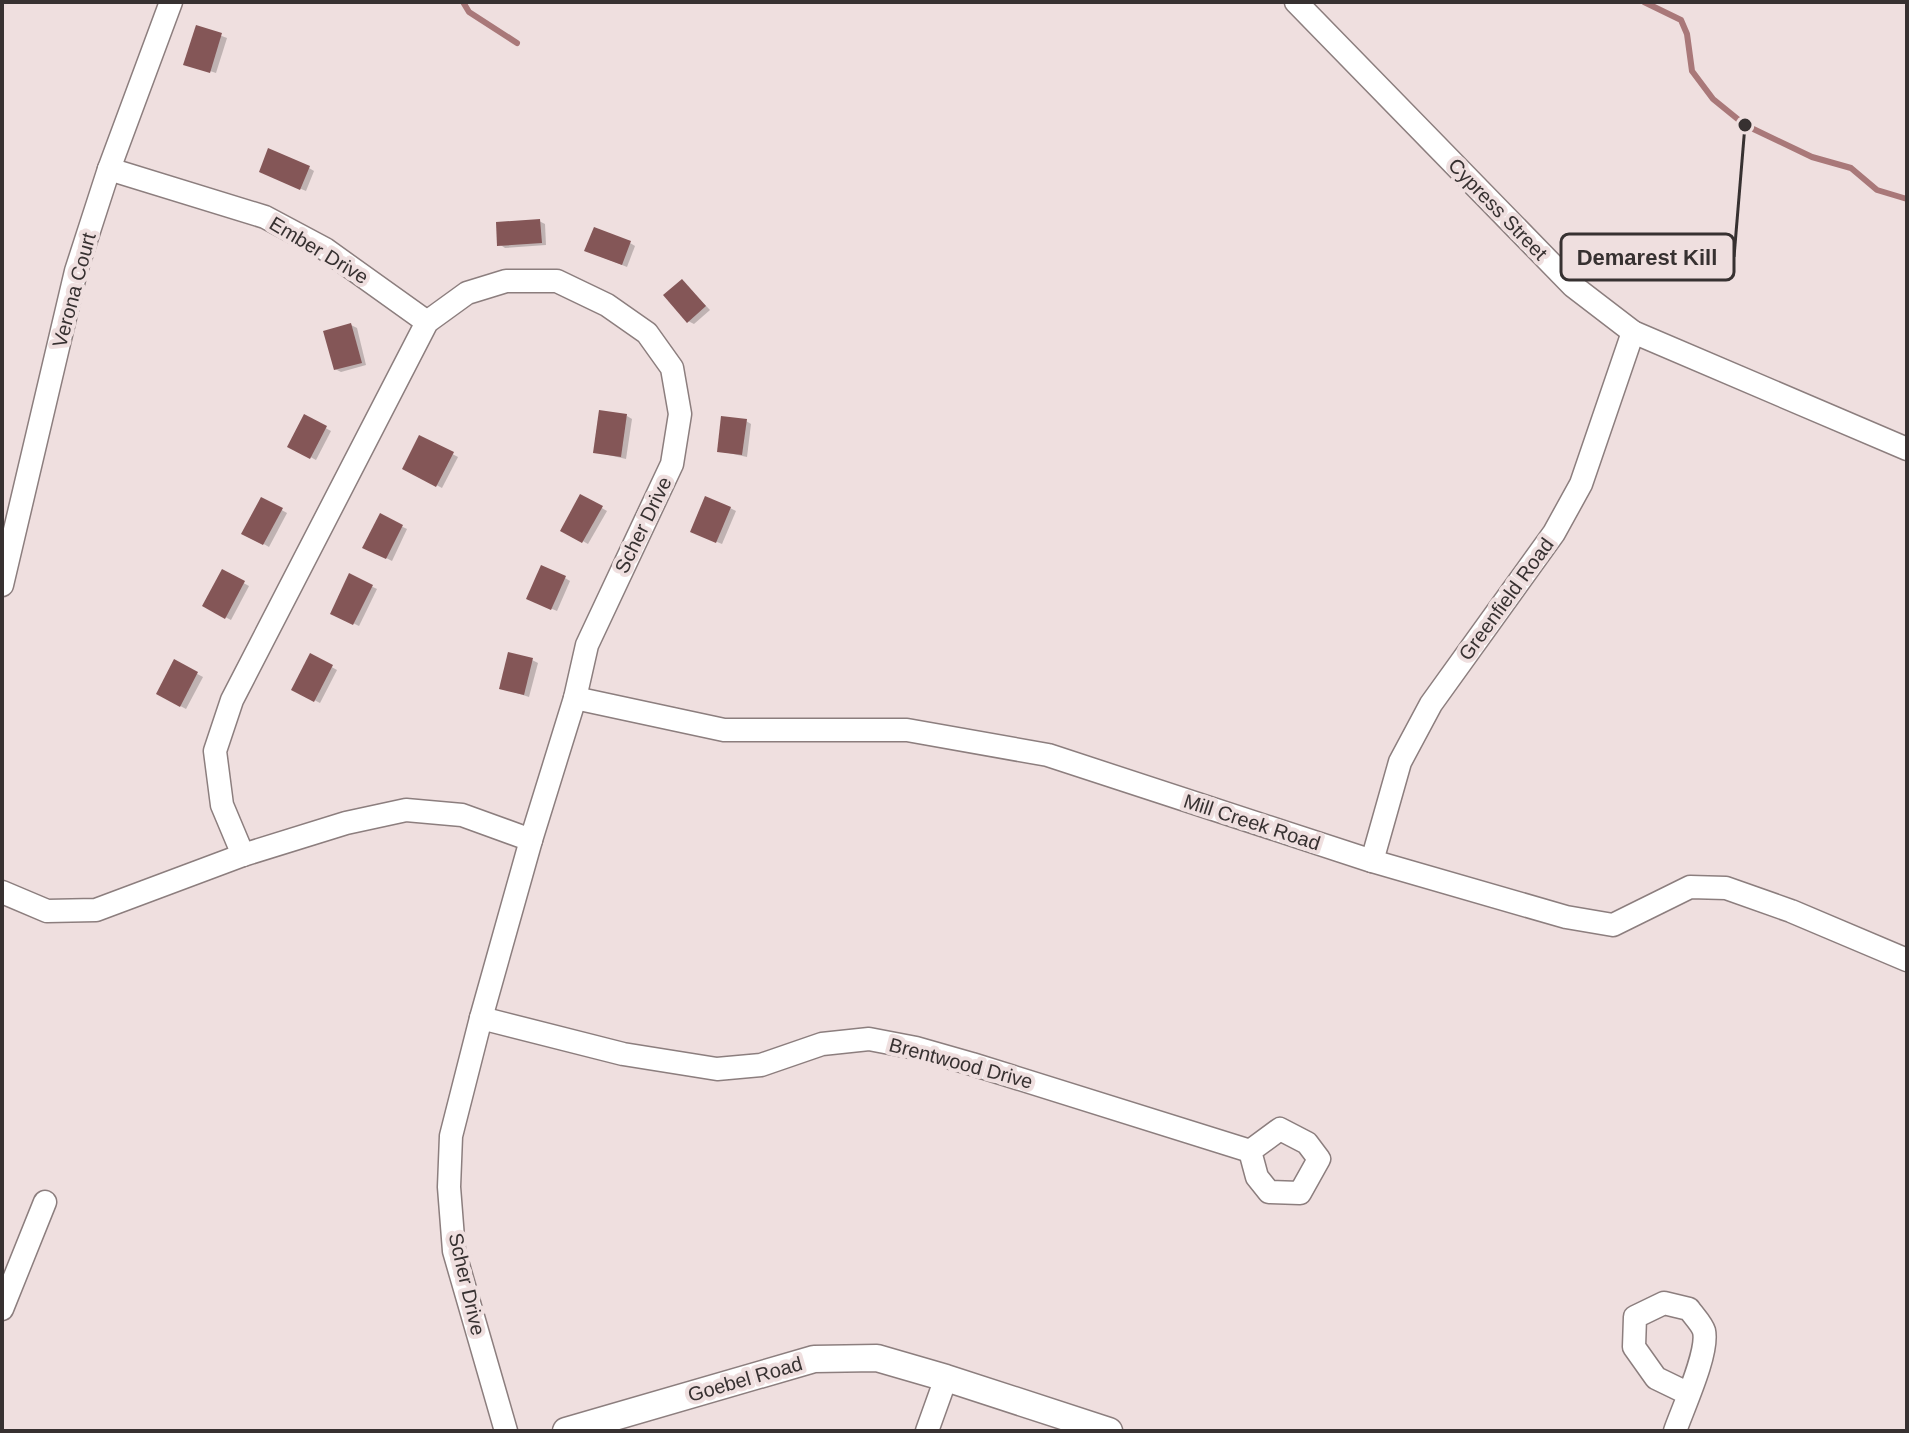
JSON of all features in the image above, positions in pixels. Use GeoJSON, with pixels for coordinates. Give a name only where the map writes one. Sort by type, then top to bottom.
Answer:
{"type":"FeatureCollection","features":[{"type":"Feature","properties":{"kind":"street","name":"Verona Court"},"geometry":{"type":"LineString","coordinates":[[2,585],[76,271],[109,169],[171,2]]}},
{"type":"Feature","properties":{"kind":"street","name":"Cypress Street"},"geometry":{"type":"LineString","coordinates":[[1296,2],[1573,286],[1633,332],[1907,449]]}},
{"type":"Feature","properties":{"kind":"street","name":"Ember Drive"},"geometry":{"type":"LineString","coordinates":[[109,169],[265,217],[325,249],[427,322]]}},
{"type":"Feature","properties":{"kind":"street","name":"Scher Drive"},"geometry":{"type":"LineString","coordinates":[[243,855],[222,805],[215,751],[232,700],[427,322],[467,293],[506,281],[557,281],[607,305],[647,333],[672,368],[680,414],[672,464],[587,645],[575,698],[481,1018],[451,1136],[449,1187],[454,1251],[506,1431]]}},
{"type":"Feature","properties":{"kind":"street","name":"Greenfield Road"},"geometry":{"type":"LineString","coordinates":[[1372,861],[1400,762],[1431,704],[1554,533],[1581,484],[1633,332]]}},
{"type":"Feature","properties":{"kind":"street","name":"Mill Creek Road"},"geometry":{"type":"LineString","coordinates":[[575,698],[724,730],[907,730],[1048,755],[1372,861],[1566,917],[1613,925],[1690,887],[1726,888],[1791,911],[1907,960]]}},
{"type":"Feature","properties":{"kind":"street"},"geometry":{"type":"LineString","coordinates":[[2,892],[47,911],[96,910],[243,855],[346,823],[406,810],[462,815],[531,840]]}},
{"type":"Feature","properties":{"kind":"street","name":"Brentwood Drive"},"geometry":{"type":"LineString","coordinates":[[481,1018],[623,1054],[717,1069],[761,1065],[822,1044],[869,1039],[972,1064],[1250,1151]]}},
{"type":"Feature","properties":{"kind":"street"},"geometry":{"type":"LineString","coordinates":[[2,1309],[45,1202]]}},
{"type":"Feature","properties":{"kind":"street","name":"Goebel Road"},"geometry":{"type":"LineString","coordinates":[[566,1431],[814,1359],[877,1358],[1109,1431]]}},
{"type":"Feature","properties":{"kind":"street"},"geometry":{"type":"LineString","coordinates":[[927,1431],[946,1378]]}},
{"type":"Feature","properties":{"kind":"street"},"geometry":{"type":"LineString","coordinates":[[1675,1431],[1687,1393]]}},
{"type":"Feature","properties":{"kind":"building"},"geometry":{"type":"Polygon","coordinates":[[[196,25],[222,33],[210,73],[183,65],[196,25]]]}},
{"type":"Feature","properties":{"kind":"building"},"geometry":{"type":"Polygon","coordinates":[[[268,148],[310,166],[300,190],[259,172],[268,148]]]}},
{"type":"Feature","properties":{"kind":"building"},"geometry":{"type":"Polygon","coordinates":[[[540,219],[542,243],[497,246],[496,222],[540,219]]]}},
{"type":"Feature","properties":{"kind":"building"},"geometry":{"type":"Polygon","coordinates":[[[594,227],[631,241],[622,265],[584,251],[594,227]]]}},
{"type":"Feature","properties":{"kind":"building"},"geometry":{"type":"Polygon","coordinates":[[[682,279],[706,306],[687,323],[663,295],[682,279]]]}},
{"type":"Feature","properties":{"kind":"building"},"geometry":{"type":"Polygon","coordinates":[[[351,323],[362,363],[334,370],[323,331],[351,323]]]}},
{"type":"Feature","properties":{"kind":"building"},"geometry":{"type":"Polygon","coordinates":[[[599,410],[627,414],[621,457],[593,453],[599,410]]]}},
{"type":"Feature","properties":{"kind":"building"},"geometry":{"type":"Polygon","coordinates":[[[304,414],[327,426],[310,459],[287,447],[304,414]]]}},
{"type":"Feature","properties":{"kind":"building"},"geometry":{"type":"Polygon","coordinates":[[[721,416],[747,419],[742,455],[717,452],[721,416]]]}},
{"type":"Feature","properties":{"kind":"building"},"geometry":{"type":"Polygon","coordinates":[[[419,435],[454,452],[436,487],[402,469],[419,435]]]}},
{"type":"Feature","properties":{"kind":"building"},"geometry":{"type":"Polygon","coordinates":[[[580,494],[603,506],[582,543],[560,531],[580,494]]]}},
{"type":"Feature","properties":{"kind":"building"},"geometry":{"type":"Polygon","coordinates":[[[705,496],[731,507],[716,543],[690,532],[705,496]]]}},
{"type":"Feature","properties":{"kind":"building"},"geometry":{"type":"Polygon","coordinates":[[[261,497],[283,508],[263,545],[241,534],[261,497]]]}},
{"type":"Feature","properties":{"kind":"building"},"geometry":{"type":"Polygon","coordinates":[[[380,513],[403,525],[386,559],[362,548],[380,513]]]}},
{"type":"Feature","properties":{"kind":"building"},"geometry":{"type":"Polygon","coordinates":[[[541,565],[566,576],[551,610],[526,599],[541,565]]]}},
{"type":"Feature","properties":{"kind":"building"},"geometry":{"type":"Polygon","coordinates":[[[222,569],[245,581],[225,619],[202,606],[222,569]]]}},
{"type":"Feature","properties":{"kind":"building"},"geometry":{"type":"Polygon","coordinates":[[[349,573],[373,585],[353,625],[330,614],[349,573]]]}},
{"type":"Feature","properties":{"kind":"building"},"geometry":{"type":"Polygon","coordinates":[[[508,652],[533,658],[524,695],[499,689],[508,652]]]}},
{"type":"Feature","properties":{"kind":"building"},"geometry":{"type":"Polygon","coordinates":[[[310,653],[333,665],[314,702],[291,690],[310,653]]]}},
{"type":"Feature","properties":{"kind":"building"},"geometry":{"type":"Polygon","coordinates":[[[174,659],[198,672],[180,707],[156,694],[174,659]]]}},
{"type":"Feature","properties":{"kind":"waterway"},"geometry":{"type":"LineString","coordinates":[[463,2],[469,12],[517,43]]}},
{"type":"Feature","properties":{"kind":"waterway"},"geometry":{"type":"LineString","coordinates":[[1644,2],[1681,20],[1687,34],[1692,71],[1713,99],[1745,125],[1812,157],[1851,168],[1877,190],[1907,199]]}},
{"type":"Feature","properties":{"kind":"place","name":"Demarest Kill"},"geometry":{"type":"Point","coordinates":[1745,125]}}]}
